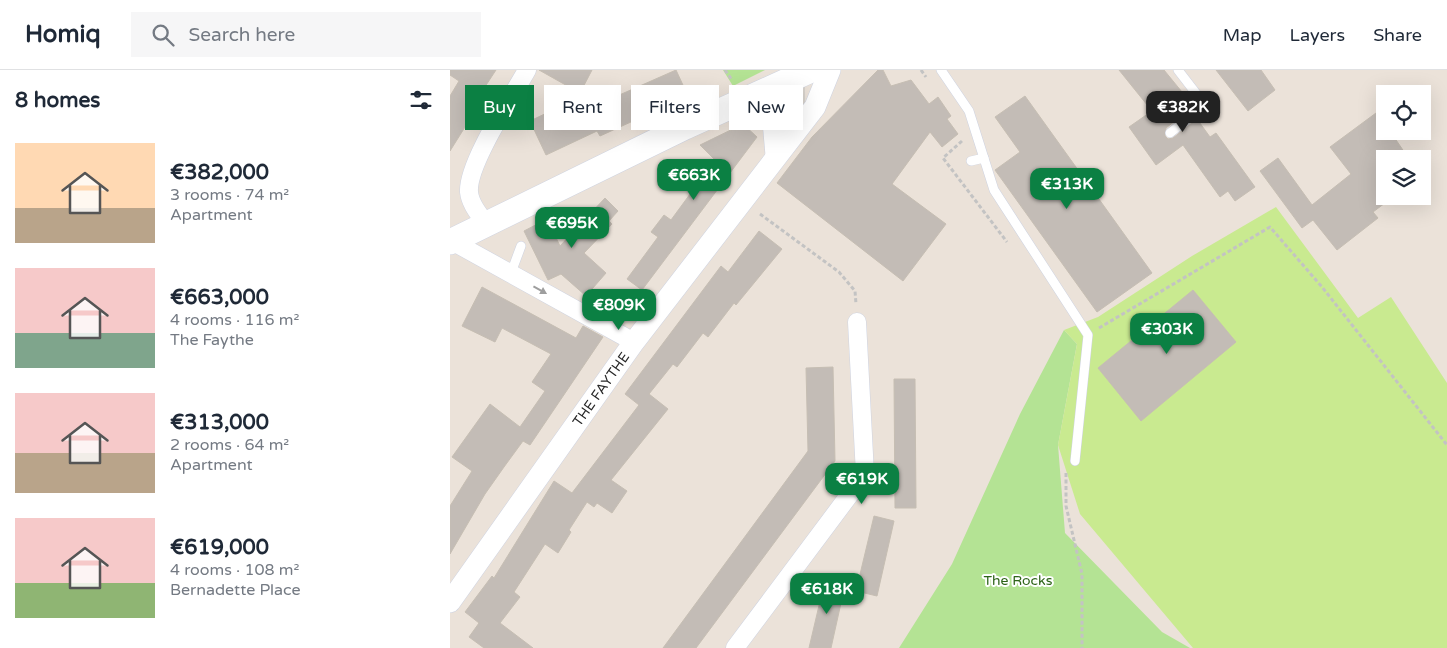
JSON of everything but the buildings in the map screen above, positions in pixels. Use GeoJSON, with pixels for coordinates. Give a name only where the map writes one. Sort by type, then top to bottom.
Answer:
{"type":"FeatureCollection","features":[{"type":"Feature","properties":{"kind":"main road"},"geometry":{"type":"LineString","coordinates":[[762,85],[811,70]]}},
{"type":"Feature","properties":{"kind":"main road"},"geometry":{"type":"LineString","coordinates":[[451,241],[729,99]]}},
{"type":"Feature","properties":{"kind":"street"},"geometry":{"type":"LineString","coordinates":[[486,223],[477,212],[469,193],[474,167],[527,70]]}},
{"type":"Feature","properties":{"kind":"street","name":"THE FAYTHE"},"geometry":{"type":"LineString","coordinates":[[450,602],[634,342],[741,200],[815,107],[830,70]]}},
{"type":"Feature","properties":{"kind":"street"},"geometry":{"type":"LineString","coordinates":[[774,130],[776,156]]}},
{"type":"Feature","properties":{"kind":"street"},"geometry":{"type":"LineString","coordinates":[[451,241],[634,342]]}},
{"type":"Feature","properties":{"kind":"street"},"geometry":{"type":"LineString","coordinates":[[735,648],[865,474],[857,322]]}},
{"type":"Feature","properties":{"kind":"lane"},"geometry":{"type":"LineString","coordinates":[[941,70],[969,111],[994,190],[1088,335],[1076,461]]}},
{"type":"Feature","properties":{"kind":"lane"},"geometry":{"type":"LineString","coordinates":[[1170,133],[1205,106],[1178,70]]}},
{"type":"Feature","properties":{"kind":"lane"},"geometry":{"type":"LineString","coordinates":[[971,161],[984,158]]}},
{"type":"Feature","properties":{"kind":"lane"},"geometry":{"type":"LineString","coordinates":[[510,273],[521,246]]}},
{"type":"Feature","properties":{"kind":"path"},"geometry":{"type":"LineString","coordinates":[[725,70],[741,85]]}},
{"type":"Feature","properties":{"kind":"path"},"geometry":{"type":"LineString","coordinates":[[741,200],[839,272],[855,291],[857,322]]}},
{"type":"Feature","properties":{"kind":"path"},"geometry":{"type":"LineString","coordinates":[[1088,335],[1270,227],[1322,287],[1447,445]]}},
{"type":"Feature","properties":{"kind":"path"},"geometry":{"type":"LineString","coordinates":[[1066,467],[1066,506],[1082,574],[1082,648]]}},
{"type":"Feature","properties":{"kind":"green space"},"geometry":{"type":"Polygon","coordinates":[[[723,70],[765,70],[735,85],[732,85],[723,70]]]}},
{"type":"Feature","properties":{"kind":"green space"},"geometry":{"type":"Polygon","coordinates":[[[1276,207],[1358,318],[1391,297],[1447,383],[1447,648],[1193,648],[1080,514],[1058,445],[1077,344],[1064,330],[1098,317],[1192,256],[1276,207]]]}},
{"type":"Feature","properties":{"kind":"green space","name":"The Rocks"},"geometry":{"type":"Polygon","coordinates":[[[1064,330],[1077,344],[1058,445],[1065,533],[1162,632],[1190,648],[899,648],[952,564],[1020,414],[1064,330]]]}},
{"type":"Feature","properties":{"kind":"shaded area"},"geometry":{"type":"Polygon","coordinates":[[[805,82],[805,105],[803,108],[803,85],[800,85],[805,82]]]}}]}
